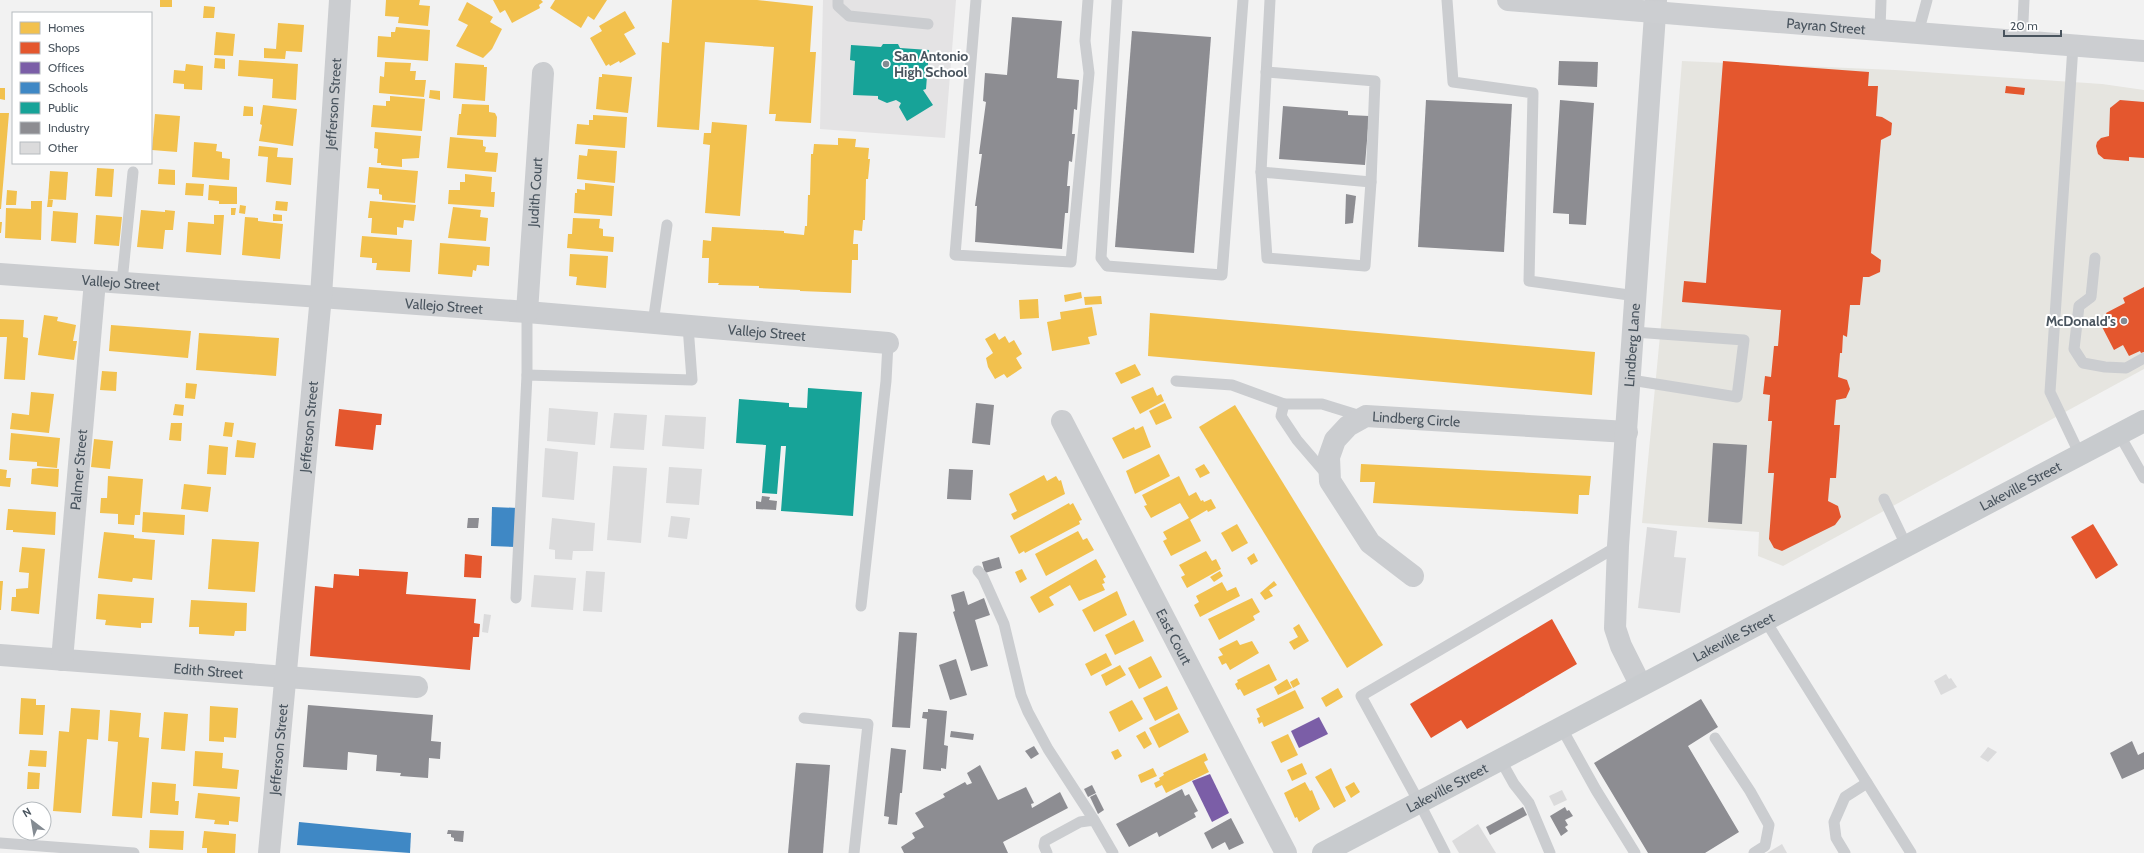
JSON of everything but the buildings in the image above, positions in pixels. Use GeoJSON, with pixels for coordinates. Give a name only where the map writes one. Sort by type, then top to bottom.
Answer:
{"type":"FeatureCollection","features":[{"type":"Feature","properties":{"kind":"main road","name":"Payran Street"},"geometry":{"type":"LineString","coordinates":[[1508,0],[1656,6],[2022,43],[2144,51]]}},
{"type":"Feature","properties":{"kind":"main road","name":"Lakeville Street"},"geometry":{"type":"LineString","coordinates":[[1335,850],[1419,802],[1640,684],[2144,421]]}},
{"type":"Feature","properties":{"kind":"street","name":"Jefferson Street"},"geometry":{"type":"LineString","coordinates":[[268,853],[321,296],[340,0]]}},
{"type":"Feature","properties":{"kind":"street","name":"Lindberg Lane"},"geometry":{"type":"LineString","coordinates":[[1640,684],[1621,646],[1615,628],[1618,546],[1631,380],[1656,6]]}},
{"type":"Feature","properties":{"kind":"street","name":"Judith Court"},"geometry":{"type":"LineString","coordinates":[[527,312],[543,73]]}},
{"type":"Feature","properties":{"kind":"street","name":"Vallejo Street"},"geometry":{"type":"LineString","coordinates":[[0,274],[527,312],[888,343]]}},
{"type":"Feature","properties":{"kind":"street","name":"Palmer Street"},"geometry":{"type":"LineString","coordinates":[[62,660],[95,281]]}},
{"type":"Feature","properties":{"kind":"street","name":"Lindberg Circle"},"geometry":{"type":"LineString","coordinates":[[1329,476],[1329,457],[1335,440],[1348,426],[1364,417],[1627,432]]}},
{"type":"Feature","properties":{"kind":"street","name":"East Court"},"geometry":{"type":"LineString","coordinates":[[1062,421],[1286,853]]}},
{"type":"Feature","properties":{"kind":"street"},"geometry":{"type":"LineString","coordinates":[[1329,476],[1370,543],[1413,576]]}},
{"type":"Feature","properties":{"kind":"street","name":"Edith Street"},"geometry":{"type":"LineString","coordinates":[[0,655],[284,678],[417,687]]}},
{"type":"Feature","properties":{"kind":"lane"},"geometry":{"type":"LineString","coordinates":[[838,0],[838,6],[849,16],[928,24]]}},
{"type":"Feature","properties":{"kind":"lane"},"geometry":{"type":"LineString","coordinates":[[976,0],[955,255],[1071,262],[1089,73],[1085,41],[1088,0]]}},
{"type":"Feature","properties":{"kind":"lane"},"geometry":{"type":"LineString","coordinates":[[1117,0],[1101,258],[1107,266],[1222,275],[1243,0]]}},
{"type":"Feature","properties":{"kind":"lane"},"geometry":{"type":"LineString","coordinates":[[1266,72],[1375,82],[1372,182],[1365,266],[1267,258],[1262,172],[1266,72],[1270,0]]}},
{"type":"Feature","properties":{"kind":"lane"},"geometry":{"type":"LineString","coordinates":[[1447,0],[1453,82],[1533,93],[1529,281],[1636,296]]}},
{"type":"Feature","properties":{"kind":"lane"},"geometry":{"type":"LineString","coordinates":[[1880,29],[1881,0]]}},
{"type":"Feature","properties":{"kind":"lane"},"geometry":{"type":"LineString","coordinates":[[1918,33],[1927,0]]}},
{"type":"Feature","properties":{"kind":"lane"},"geometry":{"type":"LineString","coordinates":[[2022,43],[2024,0]]}},
{"type":"Feature","properties":{"kind":"lane"},"geometry":{"type":"LineString","coordinates":[[2073,46],[2050,392],[2063,422],[2080,454]]}},
{"type":"Feature","properties":{"kind":"lane"},"geometry":{"type":"LineString","coordinates":[[122,282],[133,172]]}},
{"type":"Feature","properties":{"kind":"lane"},"geometry":{"type":"LineString","coordinates":[[1262,172],[1372,182]]}},
{"type":"Feature","properties":{"kind":"lane"},"geometry":{"type":"LineString","coordinates":[[653,323],[667,225]]}},
{"type":"Feature","properties":{"kind":"lane"},"geometry":{"type":"LineString","coordinates":[[2095,258],[2091,297],[2079,306],[2074,349],[2083,363],[2105,367],[2126,368],[2144,358]]}},
{"type":"Feature","properties":{"kind":"lane"},"geometry":{"type":"LineString","coordinates":[[516,598],[527,375],[527,312]]}},
{"type":"Feature","properties":{"kind":"lane"},"geometry":{"type":"LineString","coordinates":[[527,375],[692,380],[688,326]]}},
{"type":"Feature","properties":{"kind":"lane"},"geometry":{"type":"LineString","coordinates":[[1631,380],[1737,397],[1744,340],[1634,332]]}},
{"type":"Feature","properties":{"kind":"lane"},"geometry":{"type":"LineString","coordinates":[[861,606],[886,381],[888,343]]}},
{"type":"Feature","properties":{"kind":"lane"},"geometry":{"type":"LineString","coordinates":[[1176,381],[1232,385],[1284,404],[1322,404],[1364,417]]}},
{"type":"Feature","properties":{"kind":"lane"},"geometry":{"type":"LineString","coordinates":[[1284,404],[1281,416],[1298,440],[1329,476]]}},
{"type":"Feature","properties":{"kind":"lane"},"geometry":{"type":"LineString","coordinates":[[2119,434],[2144,478]]}},
{"type":"Feature","properties":{"kind":"lane"},"geometry":{"type":"LineString","coordinates":[[1884,499],[1907,546]]}},
{"type":"Feature","properties":{"kind":"lane"},"geometry":{"type":"LineString","coordinates":[[1445,853],[1361,696],[1618,546]]}},
{"type":"Feature","properties":{"kind":"lane"},"geometry":{"type":"LineString","coordinates":[[978,571],[983,577],[1004,624],[1021,695],[1028,712],[1048,749],[1094,820],[1113,853]]}},
{"type":"Feature","properties":{"kind":"lane"},"geometry":{"type":"LineString","coordinates":[[1765,620],[1911,853]]}},
{"type":"Feature","properties":{"kind":"lane"},"geometry":{"type":"LineString","coordinates":[[804,718],[868,724],[854,853]]}},
{"type":"Feature","properties":{"kind":"lane"},"geometry":{"type":"LineString","coordinates":[[1561,727],[1596,790],[1635,853]]}},
{"type":"Feature","properties":{"kind":"lane"},"geometry":{"type":"LineString","coordinates":[[1715,738],[1750,791],[1769,825],[1765,846],[1754,853]]}},
{"type":"Feature","properties":{"kind":"lane"},"geometry":{"type":"LineString","coordinates":[[1500,759],[1514,784],[1530,804],[1550,853]]}},
{"type":"Feature","properties":{"kind":"lane"},"geometry":{"type":"LineString","coordinates":[[1845,853],[1836,838],[1834,822],[1845,797],[1867,783]]}},
{"type":"Feature","properties":{"kind":"lane"},"geometry":{"type":"LineString","coordinates":[[1047,853],[1044,846],[1045,841],[1080,822],[1094,820]]}},
{"type":"Feature","properties":{"kind":"lane"},"geometry":{"type":"LineString","coordinates":[[0,843],[134,853]]}},
{"type":"Feature","properties":{"kind":"shaded area","name":"San Antonio High School"},"geometry":{"type":"Polygon","coordinates":[[[823,0],[956,0],[945,138],[820,129],[823,0]]]}},
{"type":"Feature","properties":{"kind":"shaded area"},"geometry":{"type":"Polygon","coordinates":[[[1682,61],[1895,70],[2102,84],[2144,90],[2144,369],[1783,566],[1758,556],[1759,532],[1642,523],[1661,325],[1682,61]]]}},
{"type":"Feature","properties":{"kind":"place","name":"San Antonio High School"},"geometry":{"type":"Point","coordinates":[886,64]}},
{"type":"Feature","properties":{"kind":"place","name":"McDonald's"},"geometry":{"type":"Point","coordinates":[2124,321]}}]}
